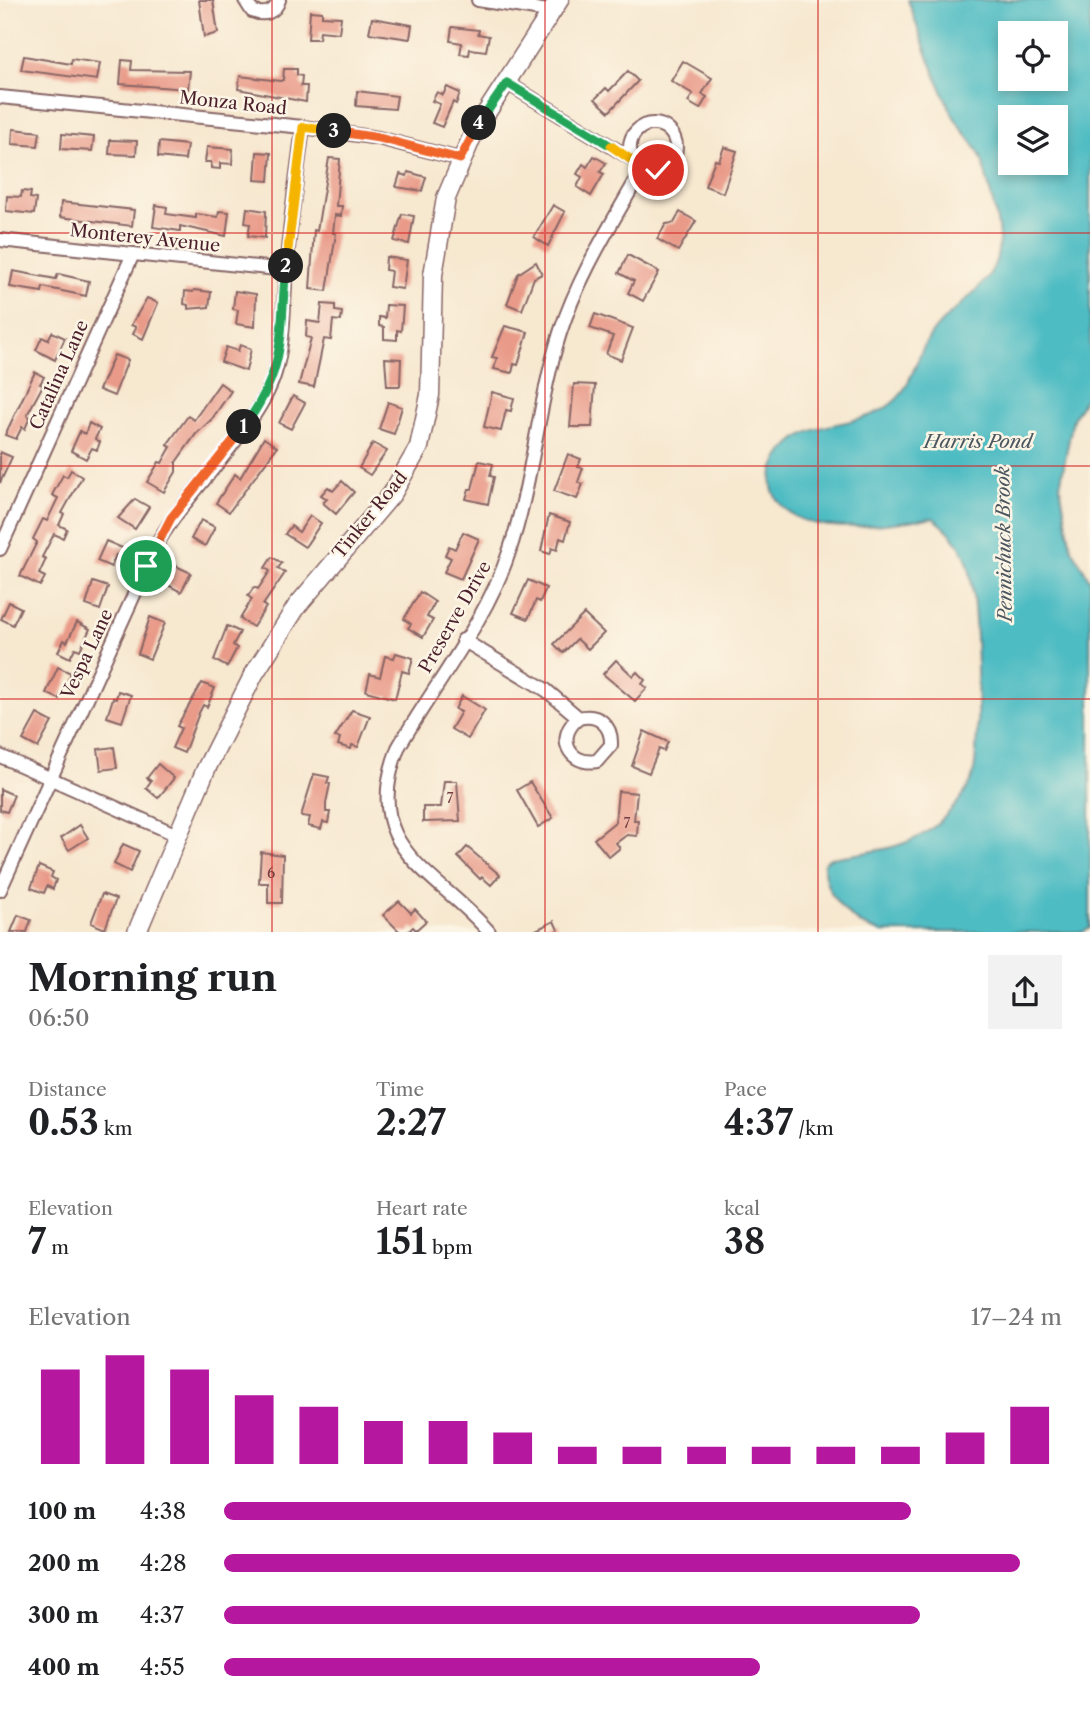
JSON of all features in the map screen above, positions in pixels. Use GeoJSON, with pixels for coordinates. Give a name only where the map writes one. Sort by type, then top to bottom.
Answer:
{"type":"FeatureCollection","features":[{"type":"Feature","properties":{"kind":"street"},"geometry":{"type":"LineString","coordinates":[[245,0],[252,11],[263,14],[274,9],[279,0]]}},
{"type":"Feature","properties":{"kind":"street"},"geometry":{"type":"LineString","coordinates":[[478,0],[557,6]]}},
{"type":"Feature","properties":{"kind":"street","name":"Tinker Road"},"geometry":{"type":"LineString","coordinates":[[137,932],[177,835],[236,709],[275,639],[321,574],[392,494],[419,447],[430,395],[436,249],[446,198],[460,159],[481,120],[557,6]]}},
{"type":"Feature","properties":{"kind":"street"},"geometry":{"type":"LineString","coordinates":[[507,83],[643,168],[658,170],[670,162],[676,148],[666,129],[652,125],[638,130],[631,143],[632,159]]}},
{"type":"Feature","properties":{"kind":"street","name":"Monza Road"},"geometry":{"type":"LineString","coordinates":[[0,97],[303,127],[379,138],[460,159]]}},
{"type":"Feature","properties":{"kind":"street","name":"Vespa Lane"},"geometry":{"type":"LineString","coordinates":[[0,890],[158,542],[171,518],[254,412],[274,377],[282,338],[286,270],[303,127]]}},
{"type":"Feature","properties":{"kind":"street","name":"Preserve Drive"},"geometry":{"type":"LineString","coordinates":[[489,932],[409,859],[393,826],[388,800],[390,774],[398,748],[486,604],[508,556],[552,363],[568,311],[586,269],[643,168]]}},
{"type":"Feature","properties":{"kind":"street","name":"Monterey Avenue"},"geometry":{"type":"LineString","coordinates":[[0,240],[286,270]]}},
{"type":"Feature","properties":{"kind":"street","name":"Catalina Lane"},"geometry":{"type":"LineString","coordinates":[[0,549],[134,254]]}},
{"type":"Feature","properties":{"kind":"street"},"geometry":{"type":"LineString","coordinates":[[463,640],[546,690],[579,718]]}},
{"type":"Feature","properties":{"kind":"street"},"geometry":{"type":"LineString","coordinates":[[0,756],[177,835]]}},
{"type":"Feature","properties":{"kind":"water","name":"Harris Pond"},"geometry":{"type":"Polygon","coordinates":[[[908,0],[1090,0],[1090,389],[1073,419],[1060,486],[1071,547],[1090,580],[1090,928],[1083,932],[881,932],[860,923],[841,906],[828,886],[825,875],[824,863],[830,858],[899,845],[925,833],[963,796],[973,775],[977,733],[976,630],[970,574],[966,558],[956,540],[933,518],[844,527],[821,525],[800,519],[784,508],[773,491],[772,484],[777,461],[788,446],[801,436],[876,413],[891,404],[907,384],[937,327],[979,288],[993,268],[999,245],[999,232],[982,160],[952,113],[908,0]]]}},
{"type":"Feature","properties":{"kind":"building"},"geometry":{"type":"Polygon","coordinates":[[[199,0],[213,0],[218,33],[204,37],[199,0]]]}},
{"type":"Feature","properties":{"kind":"building"},"geometry":{"type":"Polygon","coordinates":[[[310,11],[322,12],[322,16],[341,17],[339,33],[320,31],[319,39],[308,39],[310,11]]]}},
{"type":"Feature","properties":{"kind":"building"},"geometry":{"type":"Polygon","coordinates":[[[372,18],[412,25],[410,39],[369,33],[372,18]]]}},
{"type":"Feature","properties":{"kind":"building"},"geometry":{"type":"Polygon","coordinates":[[[452,27],[479,30],[478,34],[489,36],[486,51],[470,49],[469,55],[460,54],[462,43],[450,41],[452,27]]]}},
{"type":"Feature","properties":{"kind":"building"},"geometry":{"type":"Polygon","coordinates":[[[24,56],[71,64],[72,59],[100,63],[97,80],[21,70],[24,56]]]}},
{"type":"Feature","properties":{"kind":"building"},"geometry":{"type":"Polygon","coordinates":[[[122,60],[132,61],[131,70],[190,71],[188,89],[120,84],[122,60]]]}},
{"type":"Feature","properties":{"kind":"building"},"geometry":{"type":"Polygon","coordinates":[[[683,61],[712,78],[702,94],[707,97],[700,109],[688,102],[693,94],[671,81],[683,61]]]}},
{"type":"Feature","properties":{"kind":"building"},"geometry":{"type":"Polygon","coordinates":[[[284,69],[297,69],[297,75],[302,76],[301,86],[307,86],[306,102],[238,89],[240,76],[280,81],[283,80],[284,69]]]}},
{"type":"Feature","properties":{"kind":"building"},"geometry":{"type":"Polygon","coordinates":[[[628,71],[638,81],[609,112],[595,99],[606,88],[609,91],[628,71]]]}},
{"type":"Feature","properties":{"kind":"building"},"geometry":{"type":"Polygon","coordinates":[[[447,87],[460,93],[442,127],[432,123],[440,104],[432,101],[437,92],[443,95],[447,87]]]}},
{"type":"Feature","properties":{"kind":"building"},"geometry":{"type":"Polygon","coordinates":[[[357,91],[397,96],[395,109],[356,106],[357,91]]]}},
{"type":"Feature","properties":{"kind":"building"},"geometry":{"type":"Polygon","coordinates":[[[13,129],[40,132],[38,146],[12,144],[13,129]]]}},
{"type":"Feature","properties":{"kind":"building"},"geometry":{"type":"Polygon","coordinates":[[[62,134],[94,137],[92,151],[61,149],[62,134]]]}},
{"type":"Feature","properties":{"kind":"building"},"geometry":{"type":"Polygon","coordinates":[[[110,140],[137,141],[136,155],[109,154],[110,140]]]}},
{"type":"Feature","properties":{"kind":"building"},"geometry":{"type":"Polygon","coordinates":[[[159,142],[187,145],[185,160],[158,157],[159,142]]]}},
{"type":"Feature","properties":{"kind":"building"},"geometry":{"type":"Polygon","coordinates":[[[207,147],[233,149],[232,164],[220,163],[220,169],[211,168],[211,162],[205,162],[207,147]]]}},
{"type":"Feature","properties":{"kind":"building"},"geometry":{"type":"Polygon","coordinates":[[[724,147],[737,151],[723,193],[705,186],[715,160],[719,161],[724,147]]]}},
{"type":"Feature","properties":{"kind":"building"},"geometry":{"type":"Polygon","coordinates":[[[257,152],[271,153],[269,181],[255,180],[257,152]]]}},
{"type":"Feature","properties":{"kind":"building"},"geometry":{"type":"Polygon","coordinates":[[[594,156],[606,163],[600,172],[604,174],[591,196],[577,187],[582,177],[577,174],[583,164],[587,167],[594,156]]]}},
{"type":"Feature","properties":{"kind":"building"},"geometry":{"type":"Polygon","coordinates":[[[329,158],[340,159],[336,206],[342,206],[341,216],[335,215],[333,233],[336,233],[327,291],[310,289],[314,230],[317,231],[329,158]]]}},
{"type":"Feature","properties":{"kind":"building"},"geometry":{"type":"Polygon","coordinates":[[[408,172],[426,177],[422,191],[396,187],[400,174],[407,176],[408,172]]]}},
{"type":"Feature","properties":{"kind":"building"},"geometry":{"type":"Polygon","coordinates":[[[22,191],[31,192],[30,198],[36,199],[34,214],[6,211],[7,196],[21,197],[22,191]]]}},
{"type":"Feature","properties":{"kind":"building"},"geometry":{"type":"Polygon","coordinates":[[[61,202],[134,210],[132,226],[60,217],[61,202]]]}},
{"type":"Feature","properties":{"kind":"building"},"geometry":{"type":"Polygon","coordinates":[[[156,205],[167,207],[166,214],[196,218],[196,214],[218,217],[219,211],[229,212],[226,236],[180,226],[180,231],[153,227],[156,205]]]}},
{"type":"Feature","properties":{"kind":"building"},"geometry":{"type":"Polygon","coordinates":[[[553,205],[565,212],[548,246],[534,237],[553,205]]]}},
{"type":"Feature","properties":{"kind":"building"},"geometry":{"type":"Polygon","coordinates":[[[247,208],[266,211],[265,238],[248,236],[250,224],[245,223],[247,208]]]}},
{"type":"Feature","properties":{"kind":"building"},"geometry":{"type":"Polygon","coordinates":[[[680,212],[696,221],[678,251],[657,239],[666,224],[674,223],[680,212]]]}},
{"type":"Feature","properties":{"kind":"building"},"geometry":{"type":"Polygon","coordinates":[[[402,214],[414,216],[409,244],[394,241],[402,214]]]}},
{"type":"Feature","properties":{"kind":"building"},"geometry":{"type":"Polygon","coordinates":[[[628,255],[659,272],[643,301],[628,293],[634,281],[619,273],[628,255]]]}},
{"type":"Feature","properties":{"kind":"building"},"geometry":{"type":"Polygon","coordinates":[[[386,257],[407,260],[403,289],[389,287],[391,271],[385,270],[386,257]]]}},
{"type":"Feature","properties":{"kind":"building"},"geometry":{"type":"Polygon","coordinates":[[[536,262],[542,274],[534,278],[522,310],[507,304],[518,274],[536,262]]]}},
{"type":"Feature","properties":{"kind":"building"},"geometry":{"type":"Polygon","coordinates":[[[13,271],[56,279],[58,274],[89,281],[86,296],[43,287],[42,292],[10,287],[13,271]]]}},
{"type":"Feature","properties":{"kind":"building"},"geometry":{"type":"Polygon","coordinates":[[[185,291],[211,292],[209,307],[188,309],[188,305],[184,304],[185,291]]]}},
{"type":"Feature","properties":{"kind":"building"},"geometry":{"type":"Polygon","coordinates":[[[235,291],[256,294],[255,327],[236,324],[238,310],[233,309],[235,291]]]}},
{"type":"Feature","properties":{"kind":"building"},"geometry":{"type":"Polygon","coordinates":[[[147,298],[158,303],[143,339],[133,334],[136,327],[131,325],[147,298]]]}},
{"type":"Feature","properties":{"kind":"building"},"geometry":{"type":"Polygon","coordinates":[[[322,304],[335,305],[335,311],[342,312],[341,321],[333,320],[331,340],[324,339],[314,387],[299,384],[311,338],[306,337],[307,321],[320,323],[322,304]]]}},
{"type":"Feature","properties":{"kind":"building"},"geometry":{"type":"Polygon","coordinates":[[[386,305],[403,306],[401,331],[397,330],[397,340],[384,339],[384,327],[379,326],[379,317],[385,318],[386,305]]]}},
{"type":"Feature","properties":{"kind":"building"},"geometry":{"type":"Polygon","coordinates":[[[595,314],[633,328],[621,360],[606,354],[613,336],[590,328],[595,314]]]}},
{"type":"Feature","properties":{"kind":"building"},"geometry":{"type":"Polygon","coordinates":[[[505,326],[528,332],[518,365],[514,364],[512,373],[494,369],[497,358],[492,357],[505,326]]]}},
{"type":"Feature","properties":{"kind":"building"},"geometry":{"type":"Polygon","coordinates":[[[52,332],[65,338],[55,360],[36,350],[42,337],[48,340],[52,332]]]}},
{"type":"Feature","properties":{"kind":"building"},"geometry":{"type":"Polygon","coordinates":[[[240,345],[251,349],[246,371],[221,362],[226,347],[238,351],[240,345]]]}},
{"type":"Feature","properties":{"kind":"building"},"geometry":{"type":"Polygon","coordinates":[[[114,355],[128,360],[114,396],[99,390],[114,355]]]}},
{"type":"Feature","properties":{"kind":"building"},"geometry":{"type":"Polygon","coordinates":[[[385,358],[401,359],[400,386],[387,386],[385,358]]]}},
{"type":"Feature","properties":{"kind":"building"},"geometry":{"type":"Polygon","coordinates":[[[35,372],[44,377],[40,384],[43,385],[27,415],[30,417],[25,429],[22,427],[16,439],[5,435],[35,372]]]}},
{"type":"Feature","properties":{"kind":"building"},"geometry":{"type":"Polygon","coordinates":[[[220,383],[231,391],[212,419],[196,434],[176,462],[176,472],[164,492],[147,482],[159,462],[162,463],[171,447],[167,445],[188,416],[194,420],[220,383]]]}},
{"type":"Feature","properties":{"kind":"building"},"geometry":{"type":"Polygon","coordinates":[[[574,384],[595,385],[592,427],[570,427],[574,384]]]}},
{"type":"Feature","properties":{"kind":"building"},"geometry":{"type":"Polygon","coordinates":[[[492,392],[514,398],[511,411],[506,410],[501,431],[484,427],[492,392]]]}},
{"type":"Feature","properties":{"kind":"building"},"geometry":{"type":"Polygon","coordinates":[[[293,396],[305,403],[291,429],[279,423],[293,396]]]}},
{"type":"Feature","properties":{"kind":"building"},"geometry":{"type":"Polygon","coordinates":[[[388,402],[402,407],[394,434],[379,429],[388,402]]]}},
{"type":"Feature","properties":{"kind":"building"},"geometry":{"type":"Polygon","coordinates":[[[89,423],[100,429],[95,439],[100,442],[97,450],[92,448],[86,459],[71,451],[80,431],[85,434],[89,423]]]}},
{"type":"Feature","properties":{"kind":"building"},"geometry":{"type":"Polygon","coordinates":[[[264,438],[277,447],[229,512],[216,503],[235,474],[240,478],[264,438]]]}},
{"type":"Feature","properties":{"kind":"building"},"geometry":{"type":"Polygon","coordinates":[[[373,443],[387,451],[370,475],[359,468],[373,443]]]}},
{"type":"Feature","properties":{"kind":"building"},"geometry":{"type":"Polygon","coordinates":[[[0,452],[12,457],[0,483],[0,452]]]}},
{"type":"Feature","properties":{"kind":"building"},"geometry":{"type":"Polygon","coordinates":[[[568,454],[581,459],[578,467],[583,468],[578,482],[583,484],[577,499],[554,491],[568,454]]]}},
{"type":"Feature","properties":{"kind":"building"},"geometry":{"type":"Polygon","coordinates":[[[479,461],[493,464],[490,476],[494,477],[488,504],[466,499],[469,489],[472,489],[479,461]]]}},
{"type":"Feature","properties":{"kind":"building"},"geometry":{"type":"Polygon","coordinates":[[[71,470],[82,477],[62,513],[64,514],[59,525],[67,529],[63,538],[54,534],[42,557],[46,559],[39,574],[45,577],[40,586],[20,576],[37,542],[33,539],[43,519],[47,521],[58,498],[52,495],[63,475],[67,477],[71,470]]]}},
{"type":"Feature","properties":{"kind":"building"},"geometry":{"type":"Polygon","coordinates":[[[342,481],[354,492],[336,514],[323,503],[327,499],[321,495],[328,487],[333,491],[342,481]]]}},
{"type":"Feature","properties":{"kind":"building"},"geometry":{"type":"Polygon","coordinates":[[[135,499],[149,507],[135,529],[118,518],[135,499]]]}},
{"type":"Feature","properties":{"kind":"building"},"geometry":{"type":"Polygon","coordinates":[[[549,515],[570,522],[565,540],[560,538],[557,550],[552,548],[550,554],[541,551],[549,515]]]}},
{"type":"Feature","properties":{"kind":"building"},"geometry":{"type":"Polygon","coordinates":[[[310,516],[321,523],[305,547],[285,534],[291,526],[299,532],[310,516]]]}},
{"type":"Feature","properties":{"kind":"building"},"geometry":{"type":"Polygon","coordinates":[[[201,520],[215,527],[205,546],[191,539],[201,520]]]}},
{"type":"Feature","properties":{"kind":"building"},"geometry":{"type":"Polygon","coordinates":[[[463,532],[479,539],[461,579],[444,572],[451,558],[445,555],[449,546],[455,549],[463,532]]]}},
{"type":"Feature","properties":{"kind":"building"},"geometry":{"type":"Polygon","coordinates":[[[106,541],[127,550],[123,559],[116,555],[111,567],[97,561],[106,541]]]}},
{"type":"Feature","properties":{"kind":"building"},"geometry":{"type":"Polygon","coordinates":[[[272,557],[282,563],[278,568],[285,573],[263,605],[266,607],[253,627],[240,619],[252,599],[248,596],[254,587],[258,589],[270,571],[265,568],[272,557]]]}},
{"type":"Feature","properties":{"kind":"building"},"geometry":{"type":"Polygon","coordinates":[[[176,566],[191,573],[181,592],[166,584],[176,566]]]}},
{"type":"Feature","properties":{"kind":"building"},"geometry":{"type":"Polygon","coordinates":[[[528,580],[546,588],[540,602],[536,600],[528,619],[513,613],[528,580]]]}},
{"type":"Feature","properties":{"kind":"building"},"geometry":{"type":"Polygon","coordinates":[[[93,582],[108,587],[100,610],[86,605],[93,582]]]}},
{"type":"Feature","properties":{"kind":"building"},"geometry":{"type":"Polygon","coordinates":[[[420,592],[435,602],[427,617],[433,620],[423,637],[408,628],[411,624],[404,619],[420,592]]]}},
{"type":"Feature","properties":{"kind":"building"},"geometry":{"type":"Polygon","coordinates":[[[9,602],[21,608],[13,625],[1,619],[9,602]]]}},
{"type":"Feature","properties":{"kind":"building"},"geometry":{"type":"Polygon","coordinates":[[[584,614],[604,633],[588,649],[577,639],[563,653],[554,644],[584,614]]]}},
{"type":"Feature","properties":{"kind":"building"},"geometry":{"type":"Polygon","coordinates":[[[150,617],[165,623],[150,659],[138,654],[150,617]]]}},
{"type":"Feature","properties":{"kind":"building"},"geometry":{"type":"Polygon","coordinates":[[[77,622],[90,629],[80,650],[75,648],[70,658],[58,652],[64,640],[67,642],[77,622]]]}},
{"type":"Feature","properties":{"kind":"building"},"geometry":{"type":"Polygon","coordinates":[[[227,626],[240,632],[233,645],[237,648],[227,667],[214,660],[227,626]]]}},
{"type":"Feature","properties":{"kind":"building"},"geometry":{"type":"Polygon","coordinates":[[[396,653],[413,658],[409,673],[402,671],[395,699],[366,691],[370,674],[380,677],[385,656],[394,658],[396,653]]]}},
{"type":"Feature","properties":{"kind":"building"},"geometry":{"type":"Polygon","coordinates":[[[616,660],[633,676],[637,672],[645,680],[642,684],[647,688],[635,701],[603,674],[616,660]]]}},
{"type":"Feature","properties":{"kind":"building"},"geometry":{"type":"Polygon","coordinates":[[[58,667],[71,673],[59,699],[46,693],[58,667]]]}},
{"type":"Feature","properties":{"kind":"building"},"geometry":{"type":"Polygon","coordinates":[[[202,683],[215,688],[207,707],[203,705],[199,713],[184,753],[172,748],[181,728],[177,726],[202,683]]]}},
{"type":"Feature","properties":{"kind":"building"},"geometry":{"type":"Polygon","coordinates":[[[118,691],[131,695],[122,722],[107,717],[118,691]]]}},
{"type":"Feature","properties":{"kind":"building"},"geometry":{"type":"Polygon","coordinates":[[[462,696],[485,710],[468,739],[451,729],[461,712],[455,709],[462,696]]]}},
{"type":"Feature","properties":{"kind":"building"},"geometry":{"type":"Polygon","coordinates":[[[352,710],[370,716],[358,747],[352,745],[351,749],[338,745],[340,738],[335,737],[352,710]]]}},
{"type":"Feature","properties":{"kind":"building"},"geometry":{"type":"Polygon","coordinates":[[[37,714],[52,722],[38,748],[23,740],[37,714]]]}},
{"type":"Feature","properties":{"kind":"building"},"geometry":{"type":"Polygon","coordinates":[[[644,731],[668,742],[664,751],[659,749],[649,773],[632,766],[644,731]]]}},
{"type":"Feature","properties":{"kind":"building"},"geometry":{"type":"Polygon","coordinates":[[[114,747],[117,768],[101,770],[98,749],[114,747]]]}},
{"type":"Feature","properties":{"kind":"building"},"geometry":{"type":"Polygon","coordinates":[[[158,764],[174,778],[158,798],[146,788],[151,781],[147,778],[158,764]]]}},
{"type":"Feature","properties":{"kind":"building"},"geometry":{"type":"Polygon","coordinates":[[[314,774],[329,777],[327,783],[330,784],[326,803],[326,812],[330,812],[328,823],[323,822],[321,829],[308,826],[310,817],[301,816],[314,774]]]}},
{"type":"Feature","properties":{"kind":"building"},"geometry":{"type":"Polygon","coordinates":[[[444,781],[457,781],[460,821],[423,822],[423,807],[441,807],[444,781]]]}},
{"type":"Feature","properties":{"kind":"building"},"geometry":{"type":"Polygon","coordinates":[[[530,782],[553,818],[538,827],[517,790],[530,782]]]}},
{"type":"Feature","properties":{"kind":"building"},"geometry":{"type":"Polygon","coordinates":[[[0,789],[14,795],[7,812],[0,810],[0,789]]]}},
{"type":"Feature","properties":{"kind":"building"},"geometry":{"type":"Polygon","coordinates":[[[618,791],[637,793],[634,820],[638,820],[637,836],[627,835],[616,843],[620,848],[609,857],[594,839],[615,822],[618,791]]]}},
{"type":"Feature","properties":{"kind":"building"},"geometry":{"type":"Polygon","coordinates":[[[80,825],[88,838],[69,850],[61,838],[80,825]]]}},
{"type":"Feature","properties":{"kind":"building"},"geometry":{"type":"Polygon","coordinates":[[[123,844],[139,851],[130,872],[114,864],[123,844]]]}},
{"type":"Feature","properties":{"kind":"building"},"geometry":{"type":"Polygon","coordinates":[[[467,847],[500,875],[491,885],[482,877],[480,879],[458,857],[467,847]]]}},
{"type":"Feature","properties":{"kind":"building"},"geometry":{"type":"Polygon","coordinates":[[[261,852],[283,855],[282,903],[268,903],[268,883],[259,883],[261,852]]]}},
{"type":"Feature","properties":{"kind":"building"},"geometry":{"type":"Polygon","coordinates":[[[39,866],[53,872],[51,877],[56,880],[53,889],[47,886],[44,893],[31,888],[39,866]]]}},
{"type":"Feature","properties":{"kind":"building"},"geometry":{"type":"Polygon","coordinates":[[[102,894],[116,899],[105,929],[91,923],[102,894]]]}},
{"type":"Feature","properties":{"kind":"building"},"geometry":{"type":"Polygon","coordinates":[[[399,901],[411,913],[415,909],[426,921],[416,930],[413,927],[408,932],[400,932],[383,915],[399,901]]]}},
{"type":"Feature","properties":{"kind":"building"},"geometry":{"type":"Polygon","coordinates":[[[18,915],[31,920],[27,932],[11,932],[18,915]]]}},
{"type":"Feature","properties":{"kind":"building"},"geometry":{"type":"Polygon","coordinates":[[[554,921],[559,932],[532,932],[554,921]]]}},
{"type":"Feature","properties":{"kind":"route"},"geometry":{"type":"LineString","coordinates":[[146,566],[171,518],[238,434],[274,377],[282,338],[286,270],[303,127],[379,138],[460,159],[481,120],[507,83],[643,168],[658,170]]}},
{"type":"Feature","properties":{"kind":"water label","name":"Pennichuck Brook"},"geometry":{"type":"Point","coordinates":[1004,544]}}]}
